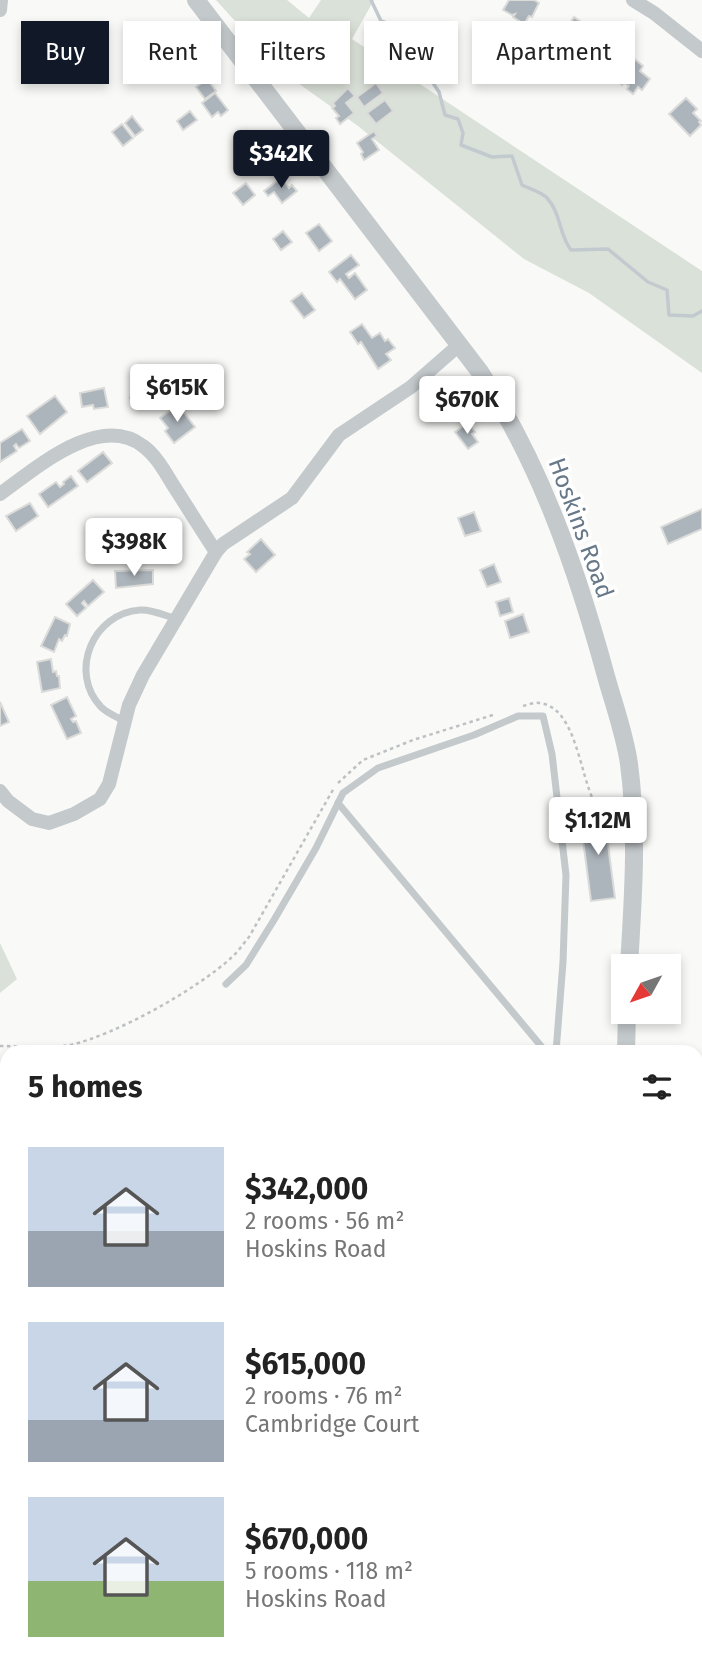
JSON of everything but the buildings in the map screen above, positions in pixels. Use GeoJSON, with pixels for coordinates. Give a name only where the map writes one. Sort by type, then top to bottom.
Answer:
{"type":"FeatureCollection","features":[{"type":"Feature","properties":{"kind":"street"},"geometry":{"type":"LineString","coordinates":[[0,10],[1,0]]}},
{"type":"Feature","properties":{"kind":"street","name":"Hoskins Road"},"geometry":{"type":"LineString","coordinates":[[196,0],[459,345],[503,407],[524,447],[551,509],[591,624],[629,763],[635,864],[630,954]]}},
{"type":"Feature","properties":{"kind":"street"},"geometry":{"type":"LineString","coordinates":[[633,0],[702,51]]}},
{"type":"Feature","properties":{"kind":"street"},"geometry":{"type":"LineString","coordinates":[[0,791],[8,801],[32,819],[49,823],[74,814],[100,799],[109,783],[124,721],[143,675],[216,552],[223,544],[292,498],[338,435],[411,387],[459,345]]}},
{"type":"Feature","properties":{"kind":"street"},"geometry":{"type":"LineString","coordinates":[[0,494],[53,456],[89,438],[129,437],[145,447],[160,465],[216,552]]}},
{"type":"Feature","properties":{"kind":"street"},"geometry":{"type":"LineString","coordinates":[[626,1045],[627,1024]]}},
{"type":"Feature","properties":{"kind":"lane"},"geometry":{"type":"LineString","coordinates":[[124,721],[104,710],[90,692],[85,664],[94,639],[111,619],[126,612],[144,609],[177,619]]}},
{"type":"Feature","properties":{"kind":"lane"},"geometry":{"type":"LineString","coordinates":[[226,984],[246,965],[253,954],[316,848],[343,793],[378,768],[474,735],[518,716],[543,716],[552,754],[566,875],[557,1045]]}},
{"type":"Feature","properties":{"kind":"lane"},"geometry":{"type":"LineString","coordinates":[[338,803],[540,1045]]}},
{"type":"Feature","properties":{"kind":"path"},"geometry":{"type":"LineString","coordinates":[[521,706],[539,702],[551,707],[568,725],[579,750],[587,789],[594,802],[632,814]]}},
{"type":"Feature","properties":{"kind":"path"},"geometry":{"type":"LineString","coordinates":[[62,1045],[103,1035],[144,1015],[208,976],[233,957],[248,937],[328,794],[363,760],[413,740],[497,713]]}},
{"type":"Feature","properties":{"kind":"shaded area"},"geometry":{"type":"Polygon","coordinates":[[[216,0],[287,0],[309,18],[321,0],[374,0],[352,39],[364,47],[364,84],[420,84],[702,271],[702,373],[589,293],[524,259],[358,126],[299,84],[350,84],[350,21],[235,21],[216,0]]]}},
{"type":"Feature","properties":{"kind":"shaded area"},"geometry":{"type":"Polygon","coordinates":[[[0,943],[17,979],[0,993],[0,943]]]}},
{"type":"Feature","properties":{"kind":"waterway"},"geometry":{"type":"LineString","coordinates":[[371,0],[381,21],[396,26],[392,43],[420,51],[423,68],[439,92],[445,115],[458,119],[463,133],[461,145],[492,157],[512,156],[522,185],[542,194],[552,204],[571,250],[608,249],[648,282],[667,290],[669,315],[693,316],[702,311]]}}]}
